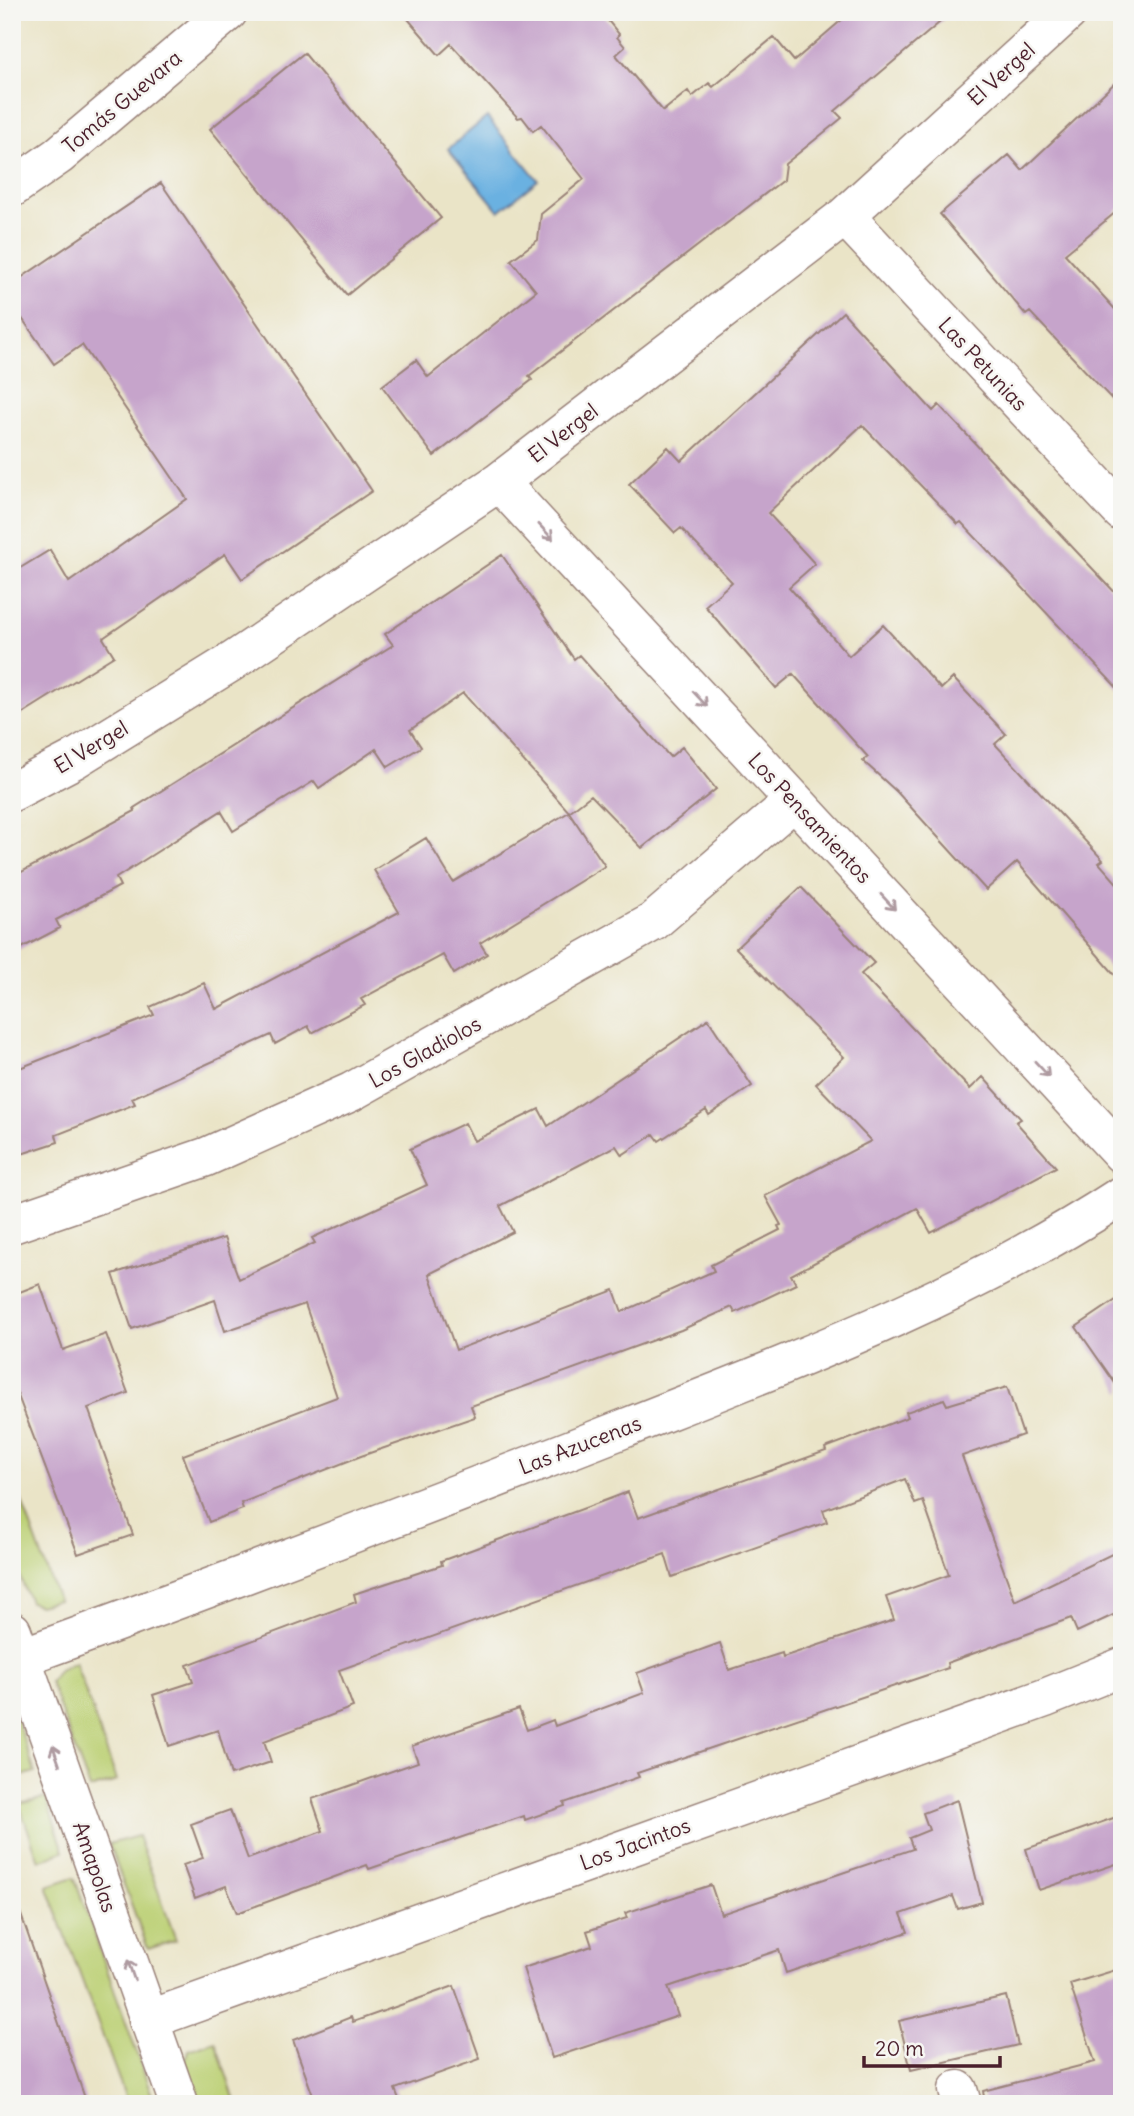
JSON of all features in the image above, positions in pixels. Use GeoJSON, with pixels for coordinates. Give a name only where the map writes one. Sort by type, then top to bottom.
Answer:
{"type":"FeatureCollection","features":[{"type":"Feature","properties":{"kind":"street","name":"Tomás Guevara"},"geometry":{"type":"LineString","coordinates":[[12,188],[58,156],[228,12]]}},
{"type":"Feature","properties":{"kind":"street","name":"El Vergel"},"geometry":{"type":"LineString","coordinates":[[12,792],[73,760],[233,661],[499,482],[845,216],[1068,12]]}},
{"type":"Feature","properties":{"kind":"street","name":"Las Petunias"},"geometry":{"type":"LineString","coordinates":[[845,216],[1122,512]]}},
{"type":"Feature","properties":{"kind":"street","name":"Los Pensamientos"},"geometry":{"type":"LineString","coordinates":[[499,482],[1122,1154]]}},
{"type":"Feature","properties":{"kind":"street","name":"Los Gladiolos"},"geometry":{"type":"LineString","coordinates":[[12,1224],[205,1157],[387,1073],[653,922],[794,801]]}},
{"type":"Feature","properties":{"kind":"street","name":"Las Azucenas"},"geometry":{"type":"LineString","coordinates":[[17,1644],[535,1463],[798,1360],[990,1272],[1122,1195]]}},
{"type":"Feature","properties":{"kind":"street","name":"Amapolas"},"geometry":{"type":"LineString","coordinates":[[17,1644],[179,2104]]}},
{"type":"Feature","properties":{"kind":"street","name":"Los Jacintos"},"geometry":{"type":"LineString","coordinates":[[148,2020],[1045,1698],[1122,1667]]}},
{"type":"Feature","properties":{"kind":"green space"},"geometry":{"type":"Polygon","coordinates":[[[12,1475],[58,1600],[39,1605],[30,1602],[12,1557],[12,1475]]]}},
{"type":"Feature","properties":{"kind":"green space"},"geometry":{"type":"Polygon","coordinates":[[[75,1662],[117,1781],[90,1789],[50,1682],[59,1670],[75,1662]]]}},
{"type":"Feature","properties":{"kind":"green space"},"geometry":{"type":"Polygon","coordinates":[[[12,1706],[35,1772],[12,1779],[12,1706]]]}},
{"type":"Feature","properties":{"kind":"green space"},"geometry":{"type":"Polygon","coordinates":[[[46,1798],[64,1851],[39,1861],[19,1804],[46,1798]]]}},
{"type":"Feature","properties":{"kind":"green space"},"geometry":{"type":"Polygon","coordinates":[[[138,1836],[176,1940],[148,1949],[109,1844],[138,1836]]]}},
{"type":"Feature","properties":{"kind":"green space"},"geometry":{"type":"Polygon","coordinates":[[[74,1877],[155,2104],[128,2104],[47,1886],[74,1877]]]}},
{"type":"Feature","properties":{"kind":"green space"},"geometry":{"type":"Polygon","coordinates":[[[215,2041],[236,2104],[201,2104],[185,2061],[188,2050],[215,2041]]]}},
{"type":"Feature","properties":{"kind":"water"},"geometry":{"type":"Polygon","coordinates":[[[487,117],[538,180],[499,211],[448,149],[487,117]]]}},
{"type":"Feature","properties":{"kind":"building"},"geometry":{"type":"Polygon","coordinates":[[[402,12],[601,12],[619,34],[617,37],[625,47],[616,55],[663,111],[688,91],[692,97],[709,83],[713,87],[774,37],[794,61],[851,12],[952,12],[835,111],[842,118],[785,164],[783,180],[529,376],[532,380],[434,456],[382,386],[416,360],[428,377],[536,291],[511,260],[538,240],[541,214],[584,179],[541,125],[533,131],[522,117],[518,118],[451,44],[439,55],[402,12]]]}},
{"type":"Feature","properties":{"kind":"building"},"geometry":{"type":"Polygon","coordinates":[[[304,53],[441,218],[347,295],[210,129],[304,53]]]}},
{"type":"Feature","properties":{"kind":"building"},"geometry":{"type":"Polygon","coordinates":[[[1122,76],[1122,207],[1065,254],[1122,317],[1122,410],[1030,312],[1026,315],[940,214],[1009,155],[1022,170],[1122,76]]]}},
{"type":"Feature","properties":{"kind":"building"},"geometry":{"type":"Polygon","coordinates":[[[161,183],[372,491],[242,579],[225,554],[103,638],[114,656],[12,720],[12,573],[50,550],[69,582],[187,499],[82,345],[54,364],[12,304],[12,284],[161,183]]]}},
{"type":"Feature","properties":{"kind":"building"},"geometry":{"type":"Polygon","coordinates":[[[843,312],[933,411],[939,405],[1122,600],[1122,693],[961,522],[958,524],[862,425],[768,513],[815,564],[789,587],[849,656],[883,625],[941,689],[953,678],[1006,734],[995,744],[1103,860],[1099,863],[1122,889],[1122,983],[1017,862],[986,890],[897,792],[863,761],[868,757],[793,674],[776,688],[705,606],[732,582],[681,528],[675,533],[629,484],[668,447],[681,461],[843,312]]]}},
{"type":"Feature","properties":{"kind":"building"},"geometry":{"type":"Polygon","coordinates":[[[502,555],[574,659],[579,655],[670,757],[682,747],[716,789],[642,848],[591,795],[569,812],[463,693],[410,730],[421,747],[388,767],[376,749],[319,788],[314,781],[233,831],[221,811],[116,878],[120,886],[56,920],[60,928],[12,953],[12,877],[135,811],[134,808],[393,645],[385,634],[502,555]]]}},
{"type":"Feature","properties":{"kind":"building"},"geometry":{"type":"Polygon","coordinates":[[[569,812],[605,866],[480,943],[487,954],[454,974],[443,955],[361,999],[365,1005],[312,1033],[308,1026],[275,1044],[271,1035],[132,1098],[135,1104],[56,1135],[58,1142],[12,1157],[12,1071],[154,1015],[150,1007],[204,983],[216,1009],[399,912],[374,870],[426,838],[453,882],[569,812]]]}},
{"type":"Feature","properties":{"kind":"building"},"geometry":{"type":"Polygon","coordinates":[[[801,887],[874,963],[861,974],[970,1089],[983,1077],[1021,1119],[1016,1122],[1056,1167],[931,1233],[917,1208],[791,1275],[796,1284],[735,1313],[732,1307],[681,1330],[471,1406],[475,1417],[361,1456],[241,1503],[243,1509],[209,1522],[183,1455],[337,1397],[305,1304],[225,1331],[215,1300],[132,1329],[113,1274],[224,1238],[239,1279],[315,1243],[312,1238],[427,1185],[410,1149],[465,1123],[474,1141],[539,1109],[548,1126],[708,1019],[752,1086],[709,1115],[706,1110],[659,1141],[654,1134],[622,1155],[616,1146],[500,1206],[513,1232],[429,1274],[456,1350],[614,1290],[622,1312],[714,1271],[711,1265],[780,1230],[778,1226],[781,1225],[765,1196],[871,1141],[816,1084],[844,1057],[736,948],[801,887]]]}},
{"type":"Feature","properties":{"kind":"building"},"geometry":{"type":"Polygon","coordinates":[[[40,1284],[63,1350],[106,1334],[128,1393],[88,1408],[133,1535],[78,1554],[12,1380],[12,1295],[40,1284]]]}},
{"type":"Feature","properties":{"kind":"building"},"geometry":{"type":"Polygon","coordinates":[[[1122,1296],[1122,1393],[1076,1327],[1122,1296]]]}},
{"type":"Feature","properties":{"kind":"building"},"geometry":{"type":"Polygon","coordinates":[[[1007,1387],[1023,1435],[962,1456],[1015,1601],[1122,1549],[1122,1611],[1077,1632],[1071,1618],[947,1663],[948,1668],[637,1773],[639,1777],[564,1803],[565,1806],[525,1820],[524,1816],[369,1869],[367,1865],[237,1913],[226,1886],[195,1898],[183,1865],[203,1858],[191,1824],[230,1810],[248,1859],[323,1831],[312,1799],[418,1762],[412,1746],[519,1709],[527,1730],[553,1720],[555,1726],[644,1693],[637,1673],[720,1643],[729,1670],[782,1653],[783,1657],[894,1620],[886,1597],[949,1575],[923,1501],[915,1504],[905,1479],[823,1510],[827,1522],[672,1577],[665,1554],[339,1670],[353,1707],[264,1741],[271,1762],[231,1775],[218,1730],[169,1746],[153,1695],[193,1682],[187,1665],[356,1602],[354,1594],[442,1565],[441,1561],[628,1492],[638,1518],[826,1451],[825,1448],[908,1417],[906,1412],[944,1399],[947,1405],[1007,1387]]]}},
{"type":"Feature","properties":{"kind":"building"},"geometry":{"type":"Polygon","coordinates":[[[957,1800],[982,1902],[958,1909],[953,1896],[901,1914],[908,1932],[786,1973],[779,1950],[668,1987],[678,2016],[552,2058],[523,1968],[592,1946],[587,1931],[627,1918],[625,1913],[711,1885],[721,1914],[913,1849],[909,1838],[929,1830],[923,1813],[957,1800]]]}},
{"type":"Feature","properties":{"kind":"building"},"geometry":{"type":"Polygon","coordinates":[[[1122,1815],[1122,1862],[1039,1890],[1026,1849],[1122,1815]]]}},
{"type":"Feature","properties":{"kind":"building"},"geometry":{"type":"Polygon","coordinates":[[[18,1906],[87,2104],[12,2104],[12,1907],[18,1906]]]}},
{"type":"Feature","properties":{"kind":"building"},"geometry":{"type":"Polygon","coordinates":[[[1122,1968],[1122,2104],[985,2104],[983,2091],[1095,2062],[1070,1984],[1122,1968]]]}},
{"type":"Feature","properties":{"kind":"building"},"geometry":{"type":"Polygon","coordinates":[[[454,1986],[480,2059],[395,2089],[401,2104],[316,2104],[293,2040],[351,2017],[353,2022],[454,1986]]]}},
{"type":"Feature","properties":{"kind":"building"},"geometry":{"type":"Polygon","coordinates":[[[1006,1996],[1018,2045],[911,2070],[899,2021],[1006,1996]]]}}]}
